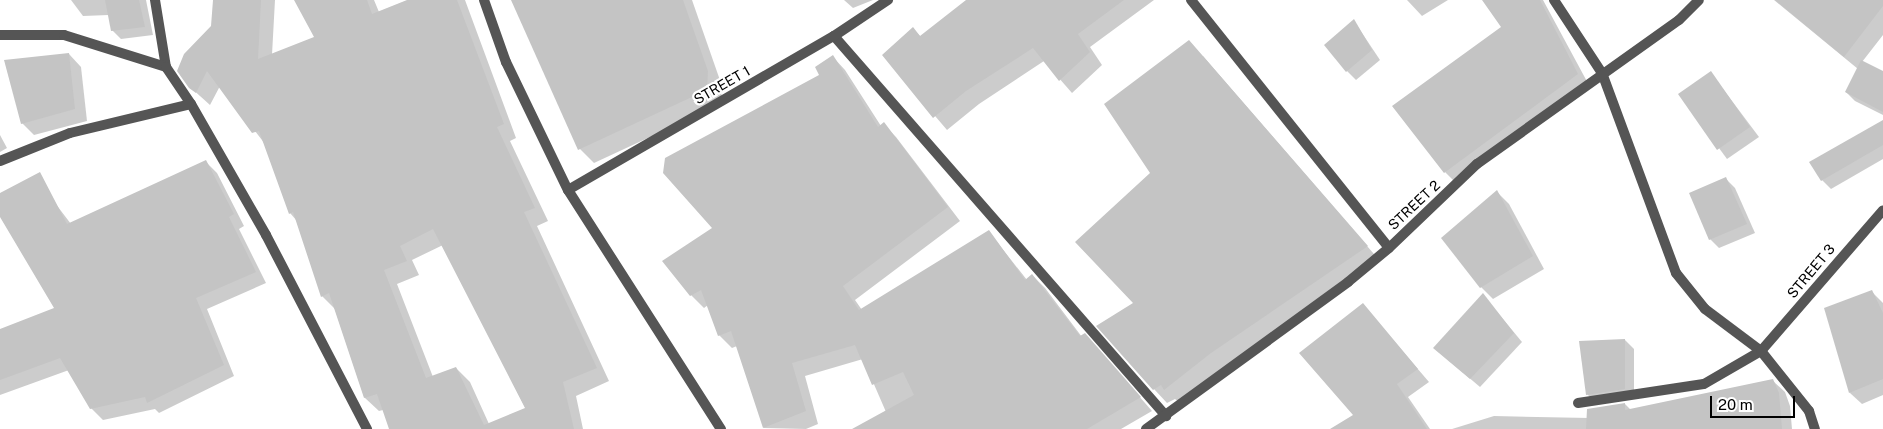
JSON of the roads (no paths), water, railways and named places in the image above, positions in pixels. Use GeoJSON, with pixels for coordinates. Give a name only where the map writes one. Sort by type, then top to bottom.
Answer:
{"type":"FeatureCollection","features":[{"type":"Feature","properties":{"kind":"street"},"geometry":{"type":"LineString","coordinates":[[155,0],[166,67],[191,104],[266,235],[367,429]]}},
{"type":"Feature","properties":{"kind":"street"},"geometry":{"type":"LineString","coordinates":[[484,0],[506,62],[568,190],[721,429]]}},
{"type":"Feature","properties":{"kind":"street","name":"STREET 1"},"geometry":{"type":"LineString","coordinates":[[568,190],[834,36],[888,0]]}},
{"type":"Feature","properties":{"kind":"street"},"geometry":{"type":"LineString","coordinates":[[1191,0],[1389,248]]}},
{"type":"Feature","properties":{"kind":"street"},"geometry":{"type":"LineString","coordinates":[[1554,0],[1602,73],[1676,273],[1704,308],[1761,351],[1809,411],[1815,429]]}},
{"type":"Feature","properties":{"kind":"street","name":"STREET 2"},"geometry":{"type":"LineString","coordinates":[[1146,429],[1166,416],[1389,248],[1477,164],[1678,20],[1699,0]]}},
{"type":"Feature","properties":{"kind":"street"},"geometry":{"type":"LineString","coordinates":[[0,35],[64,35],[166,67]]}},
{"type":"Feature","properties":{"kind":"street"},"geometry":{"type":"LineString","coordinates":[[834,36],[1166,416]]}},
{"type":"Feature","properties":{"kind":"street"},"geometry":{"type":"LineString","coordinates":[[0,161],[70,133],[191,104]]}},
{"type":"Feature","properties":{"kind":"street","name":"STREET 3"},"geometry":{"type":"LineString","coordinates":[[1578,403],[1704,384],[1761,351],[1883,210]]}}]}
